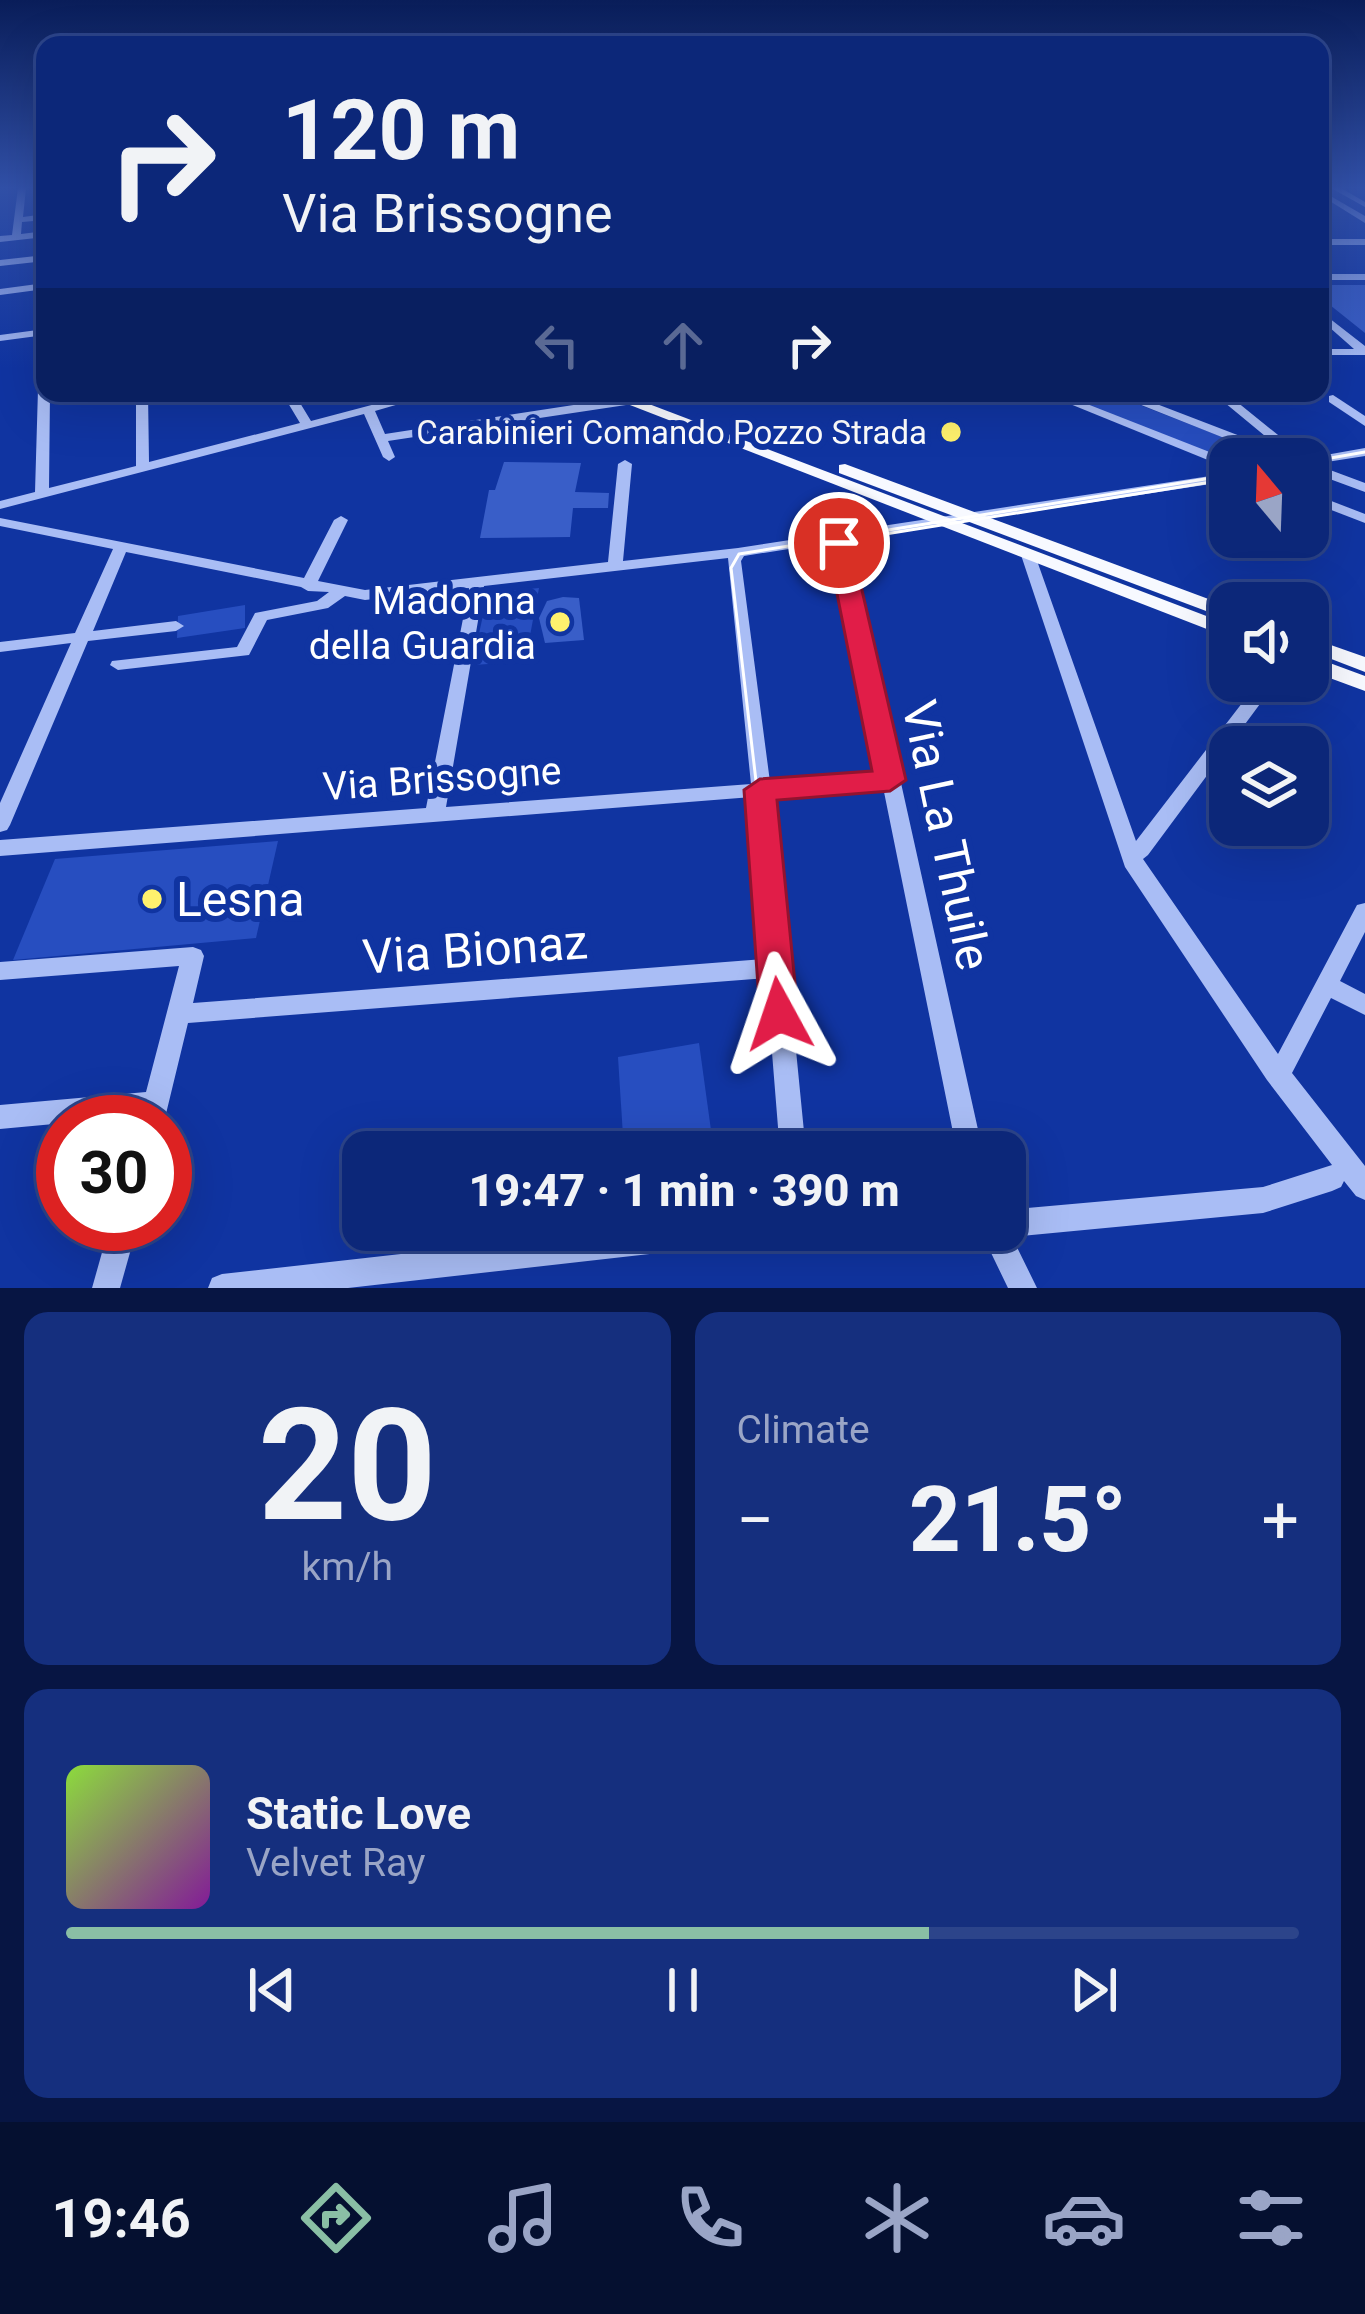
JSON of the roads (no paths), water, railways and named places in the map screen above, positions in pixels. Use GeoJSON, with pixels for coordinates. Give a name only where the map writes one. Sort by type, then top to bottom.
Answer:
{"type":"FeatureCollection","features":[{"type":"Feature","properties":{"kind":"main road"},"geometry":{"type":"LineString","coordinates":[[661,402],[939,521],[1209,624]]}},
{"type":"Feature","properties":{"kind":"main road"},"geometry":{"type":"LineString","coordinates":[[663,402],[1209,606]]}},
{"type":"Feature","properties":{"kind":"main road"},"geometry":{"type":"LineString","coordinates":[[1329,651],[1365,665]]}},
{"type":"Feature","properties":{"kind":"main road"},"geometry":{"type":"LineString","coordinates":[[1329,670],[1365,684]]}},
{"type":"Feature","properties":{"kind":"street"},"geometry":{"type":"LineString","coordinates":[[0,263],[36,259]]}},
{"type":"Feature","properties":{"kind":"street"},"geometry":{"type":"LineString","coordinates":[[1329,277],[1365,277]]}},
{"type":"Feature","properties":{"kind":"street"},"geometry":{"type":"LineString","coordinates":[[0,292],[36,287]]}},
{"type":"Feature","properties":{"kind":"street"},"geometry":{"type":"LineString","coordinates":[[1329,322],[1365,352]]}},
{"type":"Feature","properties":{"kind":"street"},"geometry":{"type":"LineString","coordinates":[[0,338],[36,333]]}},
{"type":"Feature","properties":{"kind":"street"},"geometry":{"type":"LineString","coordinates":[[1350,339],[1365,339]]}},
{"type":"Feature","properties":{"kind":"street"},"geometry":{"type":"LineString","coordinates":[[1329,352],[1365,352]]}},
{"type":"Feature","properties":{"kind":"street"},"geometry":{"type":"LineString","coordinates":[[1333,399],[1365,422]]}},
{"type":"Feature","properties":{"kind":"street"},"geometry":{"type":"LineString","coordinates":[[42,495],[44,402]]}},
{"type":"Feature","properties":{"kind":"street"},"geometry":{"type":"LineString","coordinates":[[142,402],[143,468]]}},
{"type":"Feature","properties":{"kind":"street"},"geometry":{"type":"LineString","coordinates":[[294,402],[308,425]]}},
{"type":"Feature","properties":{"kind":"street"},"geometry":{"type":"LineString","coordinates":[[3,508],[368,410],[377,402]]}},
{"type":"Feature","properties":{"kind":"street"},"geometry":{"type":"LineString","coordinates":[[380,439],[610,402]]}},
{"type":"Feature","properties":{"kind":"street"},"geometry":{"type":"LineString","coordinates":[[1071,402],[1209,458]]}},
{"type":"Feature","properties":{"kind":"street"},"geometry":{"type":"LineString","coordinates":[[1141,402],[1235,438]]}},
{"type":"Feature","properties":{"kind":"street"},"geometry":{"type":"LineString","coordinates":[[1230,402],[1276,438]]}},
{"type":"Feature","properties":{"kind":"street"},"geometry":{"type":"LineString","coordinates":[[368,410],[389,457]]}},
{"type":"Feature","properties":{"kind":"street"},"geometry":{"type":"LineString","coordinates":[[1248,438],[1265,429]]}},
{"type":"Feature","properties":{"kind":"street"},"geometry":{"type":"LineString","coordinates":[[1329,459],[1365,453]]}},
{"type":"Feature","properties":{"kind":"street"},"geometry":{"type":"LineString","coordinates":[[615,568],[625,464]]}},
{"type":"Feature","properties":{"kind":"street"},"geometry":{"type":"LineString","coordinates":[[1329,473],[1365,488]]}},
{"type":"Feature","properties":{"kind":"street"},"geometry":{"type":"LineString","coordinates":[[0,526],[340,592],[378,594],[615,568],[849,535],[904,533],[937,526],[939,521],[1209,480]]}},
{"type":"Feature","properties":{"kind":"street"},"geometry":{"type":"LineString","coordinates":[[1329,504],[1365,519]]}},
{"type":"Feature","properties":{"kind":"street"},"geometry":{"type":"LineString","coordinates":[[308,586],[341,520]]}},
{"type":"Feature","properties":{"kind":"street","name":"Via La Thuile"},"geometry":{"type":"LineString","coordinates":[[849,535],[890,780],[965,1131]]}},
{"type":"Feature","properties":{"kind":"street"},"geometry":{"type":"LineString","coordinates":[[0,825],[121,547]]}},
{"type":"Feature","properties":{"kind":"street"},"geometry":{"type":"LineString","coordinates":[[738,552],[734,561],[791,1131]]}},
{"type":"Feature","properties":{"kind":"street"},"geometry":{"type":"LineString","coordinates":[[1028,555],[1131,856],[1276,1072],[1365,1187]]}},
{"type":"Feature","properties":{"kind":"street"},"geometry":{"type":"LineString","coordinates":[[435,814],[477,584]]}},
{"type":"Feature","properties":{"kind":"street"},"geometry":{"type":"LineString","coordinates":[[118,665],[243,651],[261,616],[322,605],[340,592]]}},
{"type":"Feature","properties":{"kind":"street"},"geometry":{"type":"LineString","coordinates":[[0,647],[176,626]]}},
{"type":"Feature","properties":{"kind":"street"},"geometry":{"type":"LineString","coordinates":[[1131,856],[1142,850],[1252,702]]}},
{"type":"Feature","properties":{"kind":"street","name":"Via Brissogne"},"geometry":{"type":"LineString","coordinates":[[0,848],[890,780]]}},
{"type":"Feature","properties":{"kind":"street"},"geometry":{"type":"LineString","coordinates":[[1276,1072],[1286,1064],[1365,910]]}},
{"type":"Feature","properties":{"kind":"street"},"geometry":{"type":"LineString","coordinates":[[0,970],[187,955],[195,960],[159,1095]]}},
{"type":"Feature","properties":{"kind":"street","name":"Via Bionaz"},"geometry":{"type":"LineString","coordinates":[[182,1014],[775,968]]}},
{"type":"Feature","properties":{"kind":"street"},"geometry":{"type":"LineString","coordinates":[[1327,985],[1365,1005]]}},
{"type":"Feature","properties":{"kind":"street"},"geometry":{"type":"LineString","coordinates":[[0,1118],[36,1117]]}},
{"type":"Feature","properties":{"kind":"street"},"geometry":{"type":"LineString","coordinates":[[1026,1222],[1263,1200],[1332,1178]]}},
{"type":"Feature","properties":{"kind":"street"},"geometry":{"type":"LineString","coordinates":[[106,1288],[116,1251]]}},
{"type":"Feature","properties":{"kind":"street"},"geometry":{"type":"LineString","coordinates":[[221,1288],[292,1284],[565,1251]]}},
{"type":"Feature","properties":{"kind":"street"},"geometry":{"type":"LineString","coordinates":[[1004,1251],[1023,1288]]}},
{"type":"Feature","properties":{"kind":"tram line"},"geometry":{"type":"LineString","coordinates":[[1329,458],[1365,452]]}},
{"type":"Feature","properties":{"kind":"tram line"},"geometry":{"type":"LineString","coordinates":[[1209,478],[739,554],[731,568],[756,781],[789,791],[827,794],[865,788],[896,774],[845,551],[848,540],[1209,482]]}},
{"type":"Feature","properties":{"kind":"place","name":"Carabinieri Comando Pozzo Strada"},"geometry":{"type":"Point","coordinates":[951,432]}},
{"type":"Feature","properties":{"kind":"place","name":"Madonna della Guardia"},"geometry":{"type":"Point","coordinates":[560,622]}},
{"type":"Feature","properties":{"kind":"place","name":"Lesna"},"geometry":{"type":"Point","coordinates":[152,899]}}]}
